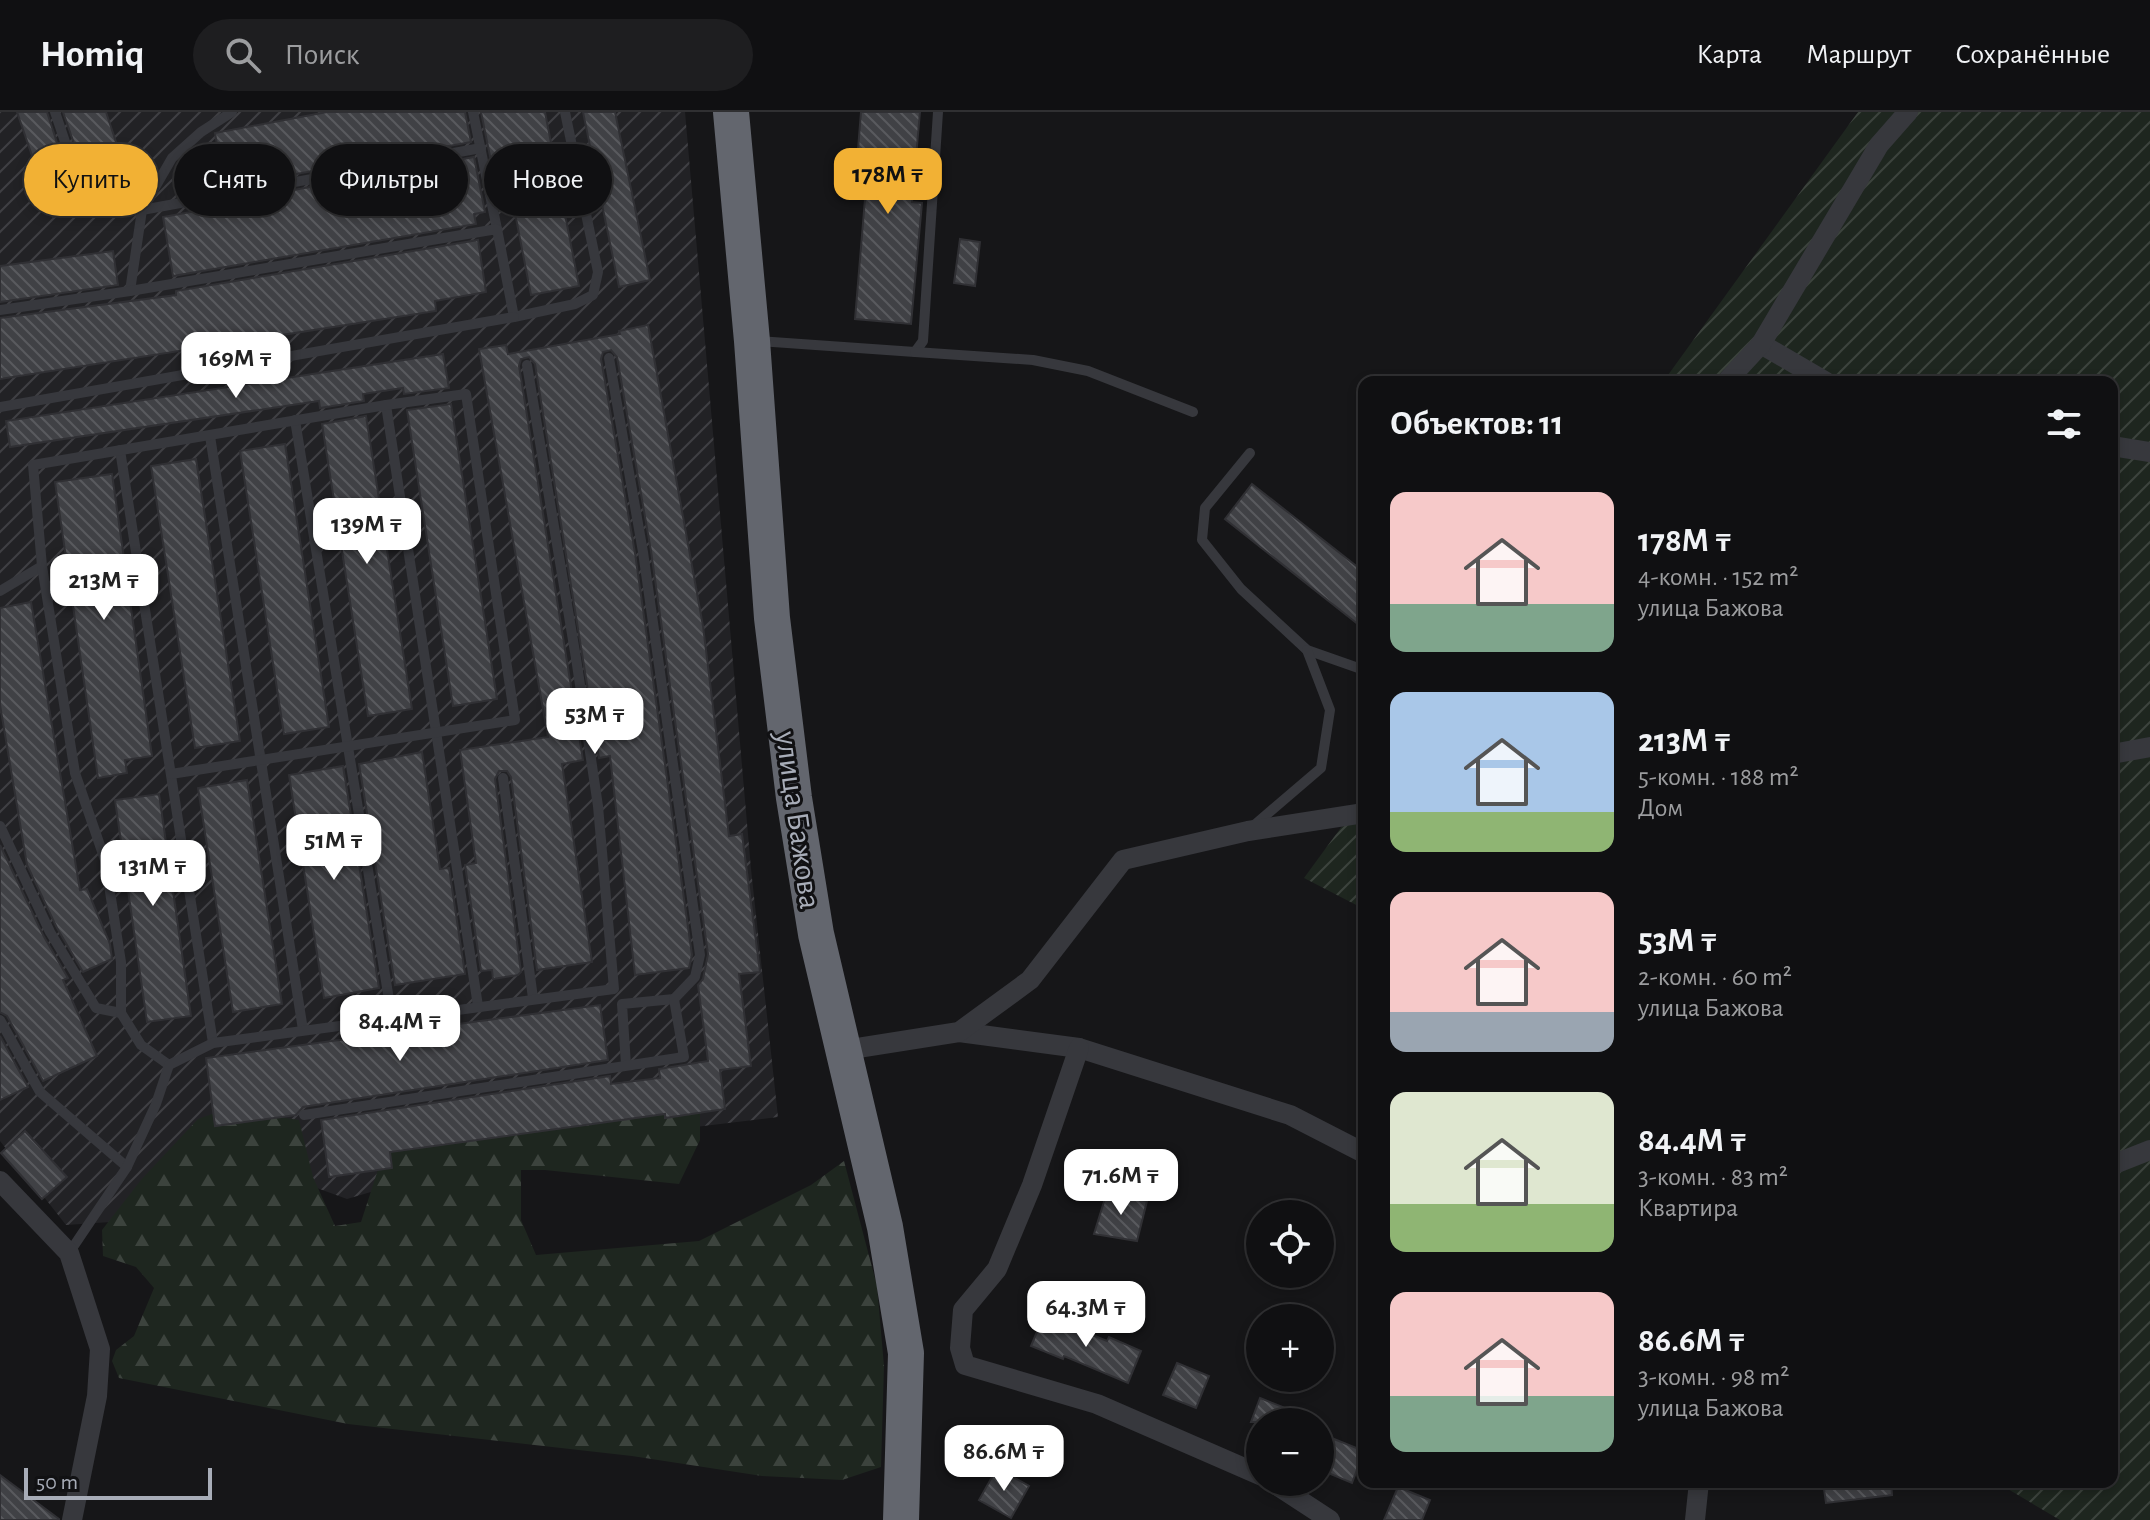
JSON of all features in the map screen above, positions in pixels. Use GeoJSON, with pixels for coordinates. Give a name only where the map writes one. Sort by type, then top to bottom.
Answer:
{"type":"FeatureCollection","features":[{"type":"Feature","properties":{"kind":"highway","name":"улица Бажова"},"geometry":{"type":"LineString","coordinates":[[731,112],[752,341],[772,618],[794,798],[816,934],[885,1227],[906,1353],[901,1520]]}},
{"type":"Feature","properties":{"kind":"street"},"geometry":{"type":"LineString","coordinates":[[1732,376],[1761,344],[1879,145],[1908,112]]}},
{"type":"Feature","properties":{"kind":"street"},"geometry":{"type":"LineString","coordinates":[[1761,344],[1816,376]]}},
{"type":"Feature","properties":{"kind":"street"},"geometry":{"type":"LineString","coordinates":[[2118,447],[2150,452]]}},
{"type":"Feature","properties":{"kind":"street"},"geometry":{"type":"LineString","coordinates":[[2118,753],[2150,747]]}},
{"type":"Feature","properties":{"kind":"street"},"geometry":{"type":"LineString","coordinates":[[959,1032],[1030,980],[1123,860],[1248,831],[1358,814]]}},
{"type":"Feature","properties":{"kind":"street"},"geometry":{"type":"LineString","coordinates":[[845,1050],[959,1032],[1079,1048],[1290,1115],[1358,1150]]}},
{"type":"Feature","properties":{"kind":"street"},"geometry":{"type":"LineString","coordinates":[[1079,1048],[1032,1185],[997,1269],[963,1310],[960,1348],[965,1365],[1097,1404],[1246,1469]]}},
{"type":"Feature","properties":{"kind":"street"},"geometry":{"type":"LineString","coordinates":[[2118,1163],[2150,1150]]}},
{"type":"Feature","properties":{"kind":"street"},"geometry":{"type":"LineString","coordinates":[[0,1181],[69,1253],[100,1349],[97,1396],[72,1520]]}},
{"type":"Feature","properties":{"kind":"street"},"geometry":{"type":"LineString","coordinates":[[1695,1520],[1698,1488]]}},
{"type":"Feature","properties":{"kind":"street"},"geometry":{"type":"LineString","coordinates":[[1293,1496],[1330,1520]]}},
{"type":"Feature","properties":{"kind":"lane"},"geometry":{"type":"LineString","coordinates":[[55,112],[66,144]]}},
{"type":"Feature","properties":{"kind":"lane"},"geometry":{"type":"LineString","coordinates":[[158,182],[172,158],[201,132],[232,112]]}},
{"type":"Feature","properties":{"kind":"lane"},"geometry":{"type":"LineString","coordinates":[[473,112],[514,317]]}},
{"type":"Feature","properties":{"kind":"lane"},"geometry":{"type":"LineString","coordinates":[[0,407],[514,317],[575,304],[593,295],[598,272],[565,112]]}},
{"type":"Feature","properties":{"kind":"lane"},"geometry":{"type":"LineString","coordinates":[[915,352],[923,341],[938,112]]}},
{"type":"Feature","properties":{"kind":"lane"},"geometry":{"type":"LineString","coordinates":[[158,207],[481,148]]}},
{"type":"Feature","properties":{"kind":"lane"},"geometry":{"type":"LineString","coordinates":[[130,291],[141,216]]}},
{"type":"Feature","properties":{"kind":"lane"},"geometry":{"type":"LineString","coordinates":[[0,310],[497,229]]}},
{"type":"Feature","properties":{"kind":"lane"},"geometry":{"type":"LineString","coordinates":[[752,341],[1033,360],[1088,371],[1193,412]]}},
{"type":"Feature","properties":{"kind":"lane"},"geometry":{"type":"LineString","coordinates":[[609,358],[643,552],[700,955],[695,977],[674,999],[622,1004]]}},
{"type":"Feature","properties":{"kind":"lane"},"geometry":{"type":"LineString","coordinates":[[527,365],[598,806],[614,989],[622,1004],[626,1065]]}},
{"type":"Feature","properties":{"kind":"lane"},"geometry":{"type":"LineString","coordinates":[[169,1065],[141,1045],[121,1013],[121,962],[105,860],[75,773],[42,566],[33,465],[466,394],[515,720],[171,774]]}},
{"type":"Feature","properties":{"kind":"lane"},"geometry":{"type":"LineString","coordinates":[[386,405],[478,1006]]}},
{"type":"Feature","properties":{"kind":"lane"},"geometry":{"type":"LineString","coordinates":[[295,420],[392,1018]]}},
{"type":"Feature","properties":{"kind":"lane"},"geometry":{"type":"LineString","coordinates":[[210,436],[303,1030]]}},
{"type":"Feature","properties":{"kind":"lane"},"geometry":{"type":"LineString","coordinates":[[120,450],[213,1043]]}},
{"type":"Feature","properties":{"kind":"lane"},"geometry":{"type":"LineString","coordinates":[[1250,453],[1205,508],[1202,540],[1241,589],[1307,650],[1358,668]]}},
{"type":"Feature","properties":{"kind":"lane"},"geometry":{"type":"LineString","coordinates":[[0,591],[42,566]]}},
{"type":"Feature","properties":{"kind":"lane"},"geometry":{"type":"LineString","coordinates":[[1248,831],[1321,768],[1330,710],[1307,650]]}},
{"type":"Feature","properties":{"kind":"lane"},"geometry":{"type":"LineString","coordinates":[[503,778],[533,998]]}},
{"type":"Feature","properties":{"kind":"lane"},"geometry":{"type":"LineString","coordinates":[[0,826],[50,932],[96,1008],[121,1013]]}},
{"type":"Feature","properties":{"kind":"lane"},"geometry":{"type":"LineString","coordinates":[[69,1253],[127,1167],[156,1104],[169,1065],[213,1043],[614,989]]}},
{"type":"Feature","properties":{"kind":"lane"},"geometry":{"type":"LineString","coordinates":[[304,1115],[684,1057],[674,999]]}},
{"type":"Feature","properties":{"kind":"lane"},"geometry":{"type":"LineString","coordinates":[[0,1020],[40,1092],[127,1167]]}},
{"type":"Feature","properties":{"kind":"shaded area"},"geometry":{"type":"Polygon","coordinates":[[[0,112],[685,112],[751,869],[778,1117],[520,1148],[347,1199],[240,1160],[110,1222],[66,1225],[0,1141],[0,112]]]}},
{"type":"Feature","properties":{"kind":"green space"},"geometry":{"type":"Polygon","coordinates":[[[1858,112],[2150,112],[2150,1520],[2060,1520],[2006,1488],[2118,1488],[2118,376],[1667,376],[1858,112]]]}},
{"type":"Feature","properties":{"kind":"green space"},"geometry":{"type":"Polygon","coordinates":[[[1358,804],[1358,906],[1304,878],[1358,804]]]}},
{"type":"Feature","properties":{"kind":"green space"},"geometry":{"type":"Polygon","coordinates":[[[226,1109],[299,1120],[313,1177],[335,1226],[361,1222],[386,1145],[700,1110],[700,1140],[679,1184],[521,1170],[521,1220],[536,1255],[699,1241],[811,1185],[844,1161],[877,1286],[884,1366],[881,1467],[842,1480],[762,1476],[632,1456],[348,1424],[119,1378],[112,1361],[116,1350],[134,1336],[154,1288],[136,1267],[103,1256],[102,1230],[141,1180],[198,1119],[226,1109]]]}},
{"type":"Feature","properties":{"kind":"building"},"geometry":{"type":"Polygon","coordinates":[[[17,112],[47,112],[57,144],[28,144],[17,112]]]}},
{"type":"Feature","properties":{"kind":"building"},"geometry":{"type":"Polygon","coordinates":[[[63,112],[106,112],[117,144],[74,144],[63,112]]]}},
{"type":"Feature","properties":{"kind":"building"},"geometry":{"type":"Polygon","coordinates":[[[327,112],[465,112],[471,142],[311,144],[311,171],[295,174],[295,144],[217,144],[215,133],[327,112]]]}},
{"type":"Feature","properties":{"kind":"building"},"geometry":{"type":"Polygon","coordinates":[[[481,112],[545,112],[551,144],[488,144],[481,112]]]}},
{"type":"Feature","properties":{"kind":"building"},"geometry":{"type":"Polygon","coordinates":[[[583,112],[615,112],[650,280],[619,287],[604,216],[612,216],[612,144],[590,144],[583,112]]]}},
{"type":"Feature","properties":{"kind":"building"},"geometry":{"type":"Polygon","coordinates":[[[861,112],[920,112],[912,202],[922,203],[911,324],[855,319],[865,199],[854,199],[861,112]]]}},
{"type":"Feature","properties":{"kind":"building"},"geometry":{"type":"Polygon","coordinates":[[[474,157],[484,207],[484,212],[474,214],[476,224],[173,276],[163,217],[295,216],[295,190],[311,187],[311,216],[468,216],[468,158],[474,157]]]}},
{"type":"Feature","properties":{"kind":"building"},"geometry":{"type":"Polygon","coordinates":[[[516,216],[565,216],[579,286],[531,295],[516,216]]]}},
{"type":"Feature","properties":{"kind":"building"},"geometry":{"type":"Polygon","coordinates":[[[960,239],[980,242],[975,286],[954,283],[960,239]]]}},
{"type":"Feature","properties":{"kind":"building"},"geometry":{"type":"Polygon","coordinates":[[[478,240],[486,292],[435,301],[436,311],[0,379],[0,318],[176,295],[176,291],[478,240]]]}},
{"type":"Feature","properties":{"kind":"building"},"geometry":{"type":"Polygon","coordinates":[[[113,251],[118,285],[0,302],[0,266],[113,251]]]}},
{"type":"Feature","properties":{"kind":"building"},"geometry":{"type":"Polygon","coordinates":[[[648,325],[703,626],[729,836],[742,834],[760,972],[739,974],[751,1066],[720,1070],[725,1109],[665,1118],[665,1114],[390,1152],[392,1168],[329,1177],[321,1120],[610,1076],[611,1084],[660,1078],[659,1069],[708,1061],[698,985],[703,979],[708,954],[651,551],[617,357],[611,350],[603,352],[601,359],[635,553],[692,955],[689,968],[635,975],[610,756],[599,758],[535,364],[529,357],[521,359],[519,366],[583,760],[562,764],[592,962],[537,970],[511,777],[507,771],[499,771],[495,779],[521,972],[518,975],[493,979],[492,970],[481,971],[465,865],[476,863],[460,750],[548,737],[479,349],[506,345],[508,354],[620,334],[619,331],[648,325]]]}},
{"type":"Feature","properties":{"kind":"building"},"geometry":{"type":"Polygon","coordinates":[[[443,354],[449,388],[404,394],[403,388],[363,394],[364,401],[320,408],[319,401],[10,447],[6,421],[443,354]]]}},
{"type":"Feature","properties":{"kind":"building"},"geometry":{"type":"Polygon","coordinates":[[[451,404],[497,699],[453,706],[407,410],[451,404]]]}},
{"type":"Feature","properties":{"kind":"building"},"geometry":{"type":"Polygon","coordinates":[[[366,416],[412,709],[368,716],[322,424],[366,416]]]}},
{"type":"Feature","properties":{"kind":"building"},"geometry":{"type":"Polygon","coordinates":[[[285,444],[329,727],[284,734],[240,451],[285,444]]]}},
{"type":"Feature","properties":{"kind":"building"},"geometry":{"type":"Polygon","coordinates":[[[196,459],[240,741],[195,748],[151,466],[196,459]]]}},
{"type":"Feature","properties":{"kind":"building"},"geometry":{"type":"Polygon","coordinates":[[[112,474],[152,756],[125,760],[127,773],[98,778],[55,482],[112,474]]]}},
{"type":"Feature","properties":{"kind":"building"},"geometry":{"type":"Polygon","coordinates":[[[1252,484],[1358,567],[1358,624],[1225,519],[1252,484]]]}},
{"type":"Feature","properties":{"kind":"building"},"geometry":{"type":"Polygon","coordinates":[[[31,602],[80,890],[87,889],[110,944],[112,959],[83,972],[57,928],[27,865],[0,705],[0,608],[31,602]]]}},
{"type":"Feature","properties":{"kind":"building"},"geometry":{"type":"Polygon","coordinates":[[[422,752],[440,869],[449,868],[465,974],[395,985],[359,764],[422,752]]]}},
{"type":"Feature","properties":{"kind":"building"},"geometry":{"type":"Polygon","coordinates":[[[343,766],[379,988],[324,998],[289,775],[343,766]]]}},
{"type":"Feature","properties":{"kind":"building"},"geometry":{"type":"Polygon","coordinates":[[[247,780],[282,1004],[233,1012],[198,788],[247,780]]]}},
{"type":"Feature","properties":{"kind":"building"},"geometry":{"type":"Polygon","coordinates":[[[159,794],[191,1016],[147,1022],[115,800],[159,794]]]}},
{"type":"Feature","properties":{"kind":"building"},"geometry":{"type":"Polygon","coordinates":[[[0,845],[43,935],[68,978],[63,980],[97,1056],[43,1081],[7,1016],[0,1012],[0,845]]]}},
{"type":"Feature","properties":{"kind":"building"},"geometry":{"type":"Polygon","coordinates":[[[600,1005],[608,1060],[303,1107],[296,1115],[215,1126],[206,1058],[600,1005]]]}},
{"type":"Feature","properties":{"kind":"building"},"geometry":{"type":"Polygon","coordinates":[[[0,1036],[28,1087],[0,1100],[0,1036]]]}},
{"type":"Feature","properties":{"kind":"building"},"geometry":{"type":"Polygon","coordinates":[[[25,1131],[67,1177],[42,1199],[1,1153],[25,1131]]]}},
{"type":"Feature","properties":{"kind":"building"},"geometry":{"type":"Polygon","coordinates":[[[1107,1192],[1147,1201],[1137,1241],[1094,1234],[1107,1192]]]}},
{"type":"Feature","properties":{"kind":"building"},"geometry":{"type":"Polygon","coordinates":[[[1044,1315],[1107,1341],[1109,1337],[1141,1351],[1128,1383],[1064,1356],[1063,1359],[1031,1346],[1044,1315]]]}},
{"type":"Feature","properties":{"kind":"building"},"geometry":{"type":"Polygon","coordinates":[[[1177,1363],[1209,1376],[1196,1408],[1163,1395],[1177,1363]]]}},
{"type":"Feature","properties":{"kind":"building"},"geometry":{"type":"Polygon","coordinates":[[[1260,1398],[1285,1408],[1256,1408],[1260,1398]]]}},
{"type":"Feature","properties":{"kind":"building"},"geometry":{"type":"Polygon","coordinates":[[[1334,1439],[1358,1449],[1358,1467],[1352,1483],[1334,1475],[1334,1439]]]}},
{"type":"Feature","properties":{"kind":"building"},"geometry":{"type":"Polygon","coordinates":[[[997,1468],[1029,1486],[1011,1518],[979,1500],[997,1468]]]}},
{"type":"Feature","properties":{"kind":"building"},"geometry":{"type":"Polygon","coordinates":[[[0,1475],[59,1519],[59,1520],[0,1520],[0,1475]]]}},
{"type":"Feature","properties":{"kind":"building"},"geometry":{"type":"Polygon","coordinates":[[[1398,1488],[1430,1500],[1422,1520],[1384,1520],[1398,1488]]]}},
{"type":"Feature","properties":{"kind":"building"},"geometry":{"type":"Polygon","coordinates":[[[1824,1488],[1891,1488],[1892,1495],[1826,1503],[1824,1488]]]}}]}
